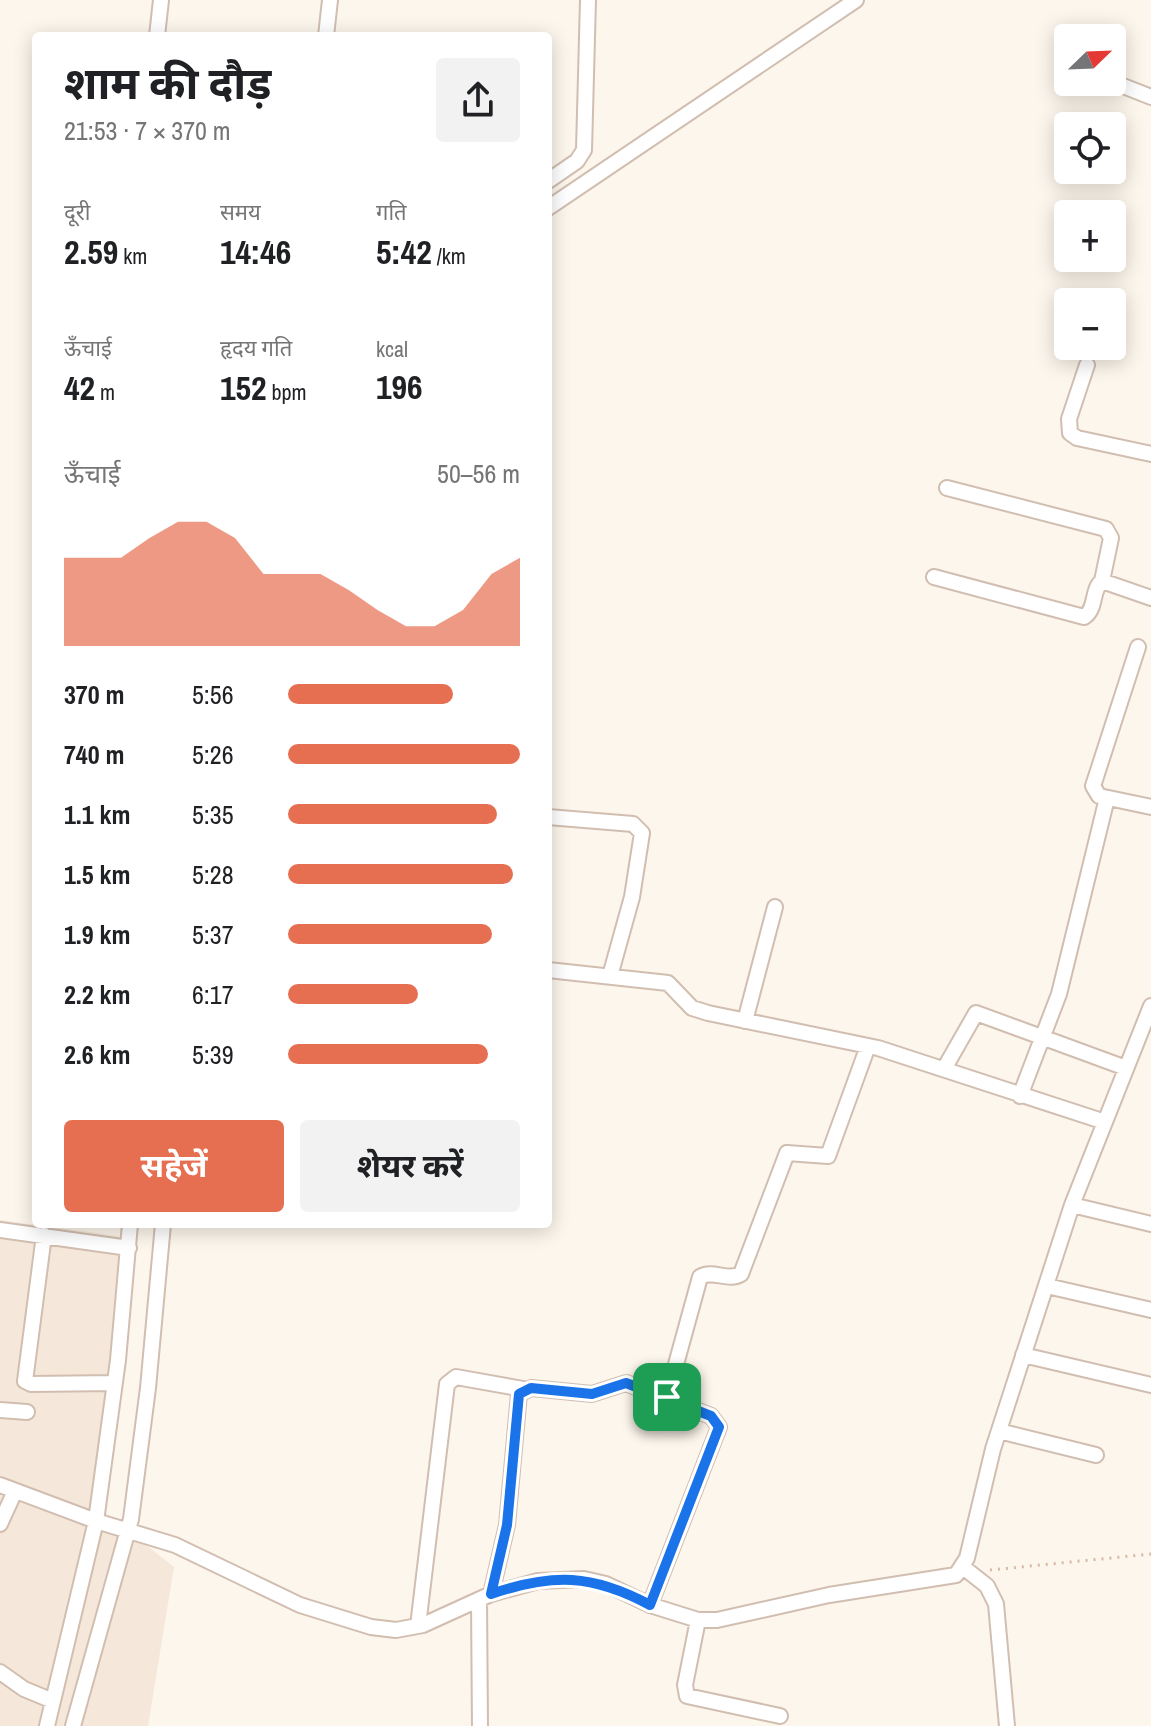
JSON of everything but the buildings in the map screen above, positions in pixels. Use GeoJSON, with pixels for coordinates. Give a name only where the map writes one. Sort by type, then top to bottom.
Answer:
{"type":"FeatureCollection","features":[{"type":"Feature","properties":{"kind":"street"},"geometry":{"type":"LineString","coordinates":[[157,32],[161,0]]}},
{"type":"Feature","properties":{"kind":"street"},"geometry":{"type":"LineString","coordinates":[[326,32],[330,0]]}},
{"type":"Feature","properties":{"kind":"street"},"geometry":{"type":"LineString","coordinates":[[552,178],[577,161],[584,150],[588,0]]}},
{"type":"Feature","properties":{"kind":"street"},"geometry":{"type":"LineString","coordinates":[[552,205],[856,0]]}},
{"type":"Feature","properties":{"kind":"street"},"geometry":{"type":"LineString","coordinates":[[1126,87],[1151,97]]}},
{"type":"Feature","properties":{"kind":"street"},"geometry":{"type":"LineString","coordinates":[[1087,365],[1069,419],[1070,433],[1077,438],[1151,454]]}},
{"type":"Feature","properties":{"kind":"street"},"geometry":{"type":"LineString","coordinates":[[934,577],[1084,617],[1091,611],[1097,586],[1102,581],[1111,538],[1106,529],[947,488]]}},
{"type":"Feature","properties":{"kind":"street"},"geometry":{"type":"LineString","coordinates":[[1102,581],[1151,598]]}},
{"type":"Feature","properties":{"kind":"street"},"geometry":{"type":"LineString","coordinates":[[1138,647],[1094,780],[1094,792],[1107,798],[1151,807]]}},
{"type":"Feature","properties":{"kind":"street"},"geometry":{"type":"LineString","coordinates":[[1020,1096],[1059,994],[1107,798]]}},
{"type":"Feature","properties":{"kind":"street"},"geometry":{"type":"LineString","coordinates":[[552,817],[633,824],[642,833],[630,906],[610,976]]}},
{"type":"Feature","properties":{"kind":"street"},"geometry":{"type":"LineString","coordinates":[[745,1021],[775,907]]}},
{"type":"Feature","properties":{"kind":"street"},"geometry":{"type":"LineString","coordinates":[[552,970],[668,983],[692,1008],[868,1046],[1105,1122]]}},
{"type":"Feature","properties":{"kind":"street"},"geometry":{"type":"LineString","coordinates":[[967,1570],[999,1431],[1023,1355],[1072,1205],[1126,1068],[1146,1034],[1151,1006]]}},
{"type":"Feature","properties":{"kind":"street"},"geometry":{"type":"LineString","coordinates":[[944,1069],[976,1013],[1126,1068]]}},
{"type":"Feature","properties":{"kind":"street"},"geometry":{"type":"LineString","coordinates":[[667,1397],[700,1277],[707,1273],[733,1278],[741,1274],[787,1153],[828,1156],[868,1046]]}},
{"type":"Feature","properties":{"kind":"street"},"geometry":{"type":"LineString","coordinates":[[1072,1205],[1151,1224]]}},
{"type":"Feature","properties":{"kind":"street"},"geometry":{"type":"LineString","coordinates":[[73,1726],[111,1582],[114,1383],[130,1228]]}},
{"type":"Feature","properties":{"kind":"street"},"geometry":{"type":"LineString","coordinates":[[47,1726],[112,1525],[148,1388],[163,1228]]}},
{"type":"Feature","properties":{"kind":"street"},"geometry":{"type":"LineString","coordinates":[[0,1230],[129,1248]]}},
{"type":"Feature","properties":{"kind":"street"},"geometry":{"type":"LineString","coordinates":[[44,1235],[25,1381],[31,1384],[114,1383]]}},
{"type":"Feature","properties":{"kind":"street"},"geometry":{"type":"LineString","coordinates":[[1047,1286],[1151,1310]]}},
{"type":"Feature","properties":{"kind":"street"},"geometry":{"type":"LineString","coordinates":[[1023,1355],[1151,1385]]}},
{"type":"Feature","properties":{"kind":"street"},"geometry":{"type":"LineString","coordinates":[[418,1626],[447,1384],[456,1377],[523,1389],[592,1394],[626,1383],[711,1416],[719,1427],[650,1605]]}},
{"type":"Feature","properties":{"kind":"street"},"geometry":{"type":"LineString","coordinates":[[480,1726],[485,1597],[507,1525],[518,1401],[523,1389]]}},
{"type":"Feature","properties":{"kind":"street"},"geometry":{"type":"LineString","coordinates":[[0,1410],[27,1412]]}},
{"type":"Feature","properties":{"kind":"street"},"geometry":{"type":"LineString","coordinates":[[999,1431],[1096,1455]]}},
{"type":"Feature","properties":{"kind":"street"},"geometry":{"type":"LineString","coordinates":[[0,1485],[175,1545],[271,1593],[334,1617],[396,1630],[418,1626],[485,1597],[538,1581],[584,1579],[606,1584],[650,1605],[698,1620],[742,1617],[829,1595],[946,1578],[967,1570]]}},
{"type":"Feature","properties":{"kind":"street"},"geometry":{"type":"LineString","coordinates":[[0,1524],[15,1491]]}},
{"type":"Feature","properties":{"kind":"street"},"geometry":{"type":"LineString","coordinates":[[967,1570],[987,1586],[996,1604],[1007,1726]]}},
{"type":"Feature","properties":{"kind":"street"},"geometry":{"type":"LineString","coordinates":[[698,1620],[685,1685],[687,1696],[780,1716]]}},
{"type":"Feature","properties":{"kind":"street"},"geometry":{"type":"LineString","coordinates":[[0,1672],[24,1689],[53,1701]]}},
{"type":"Feature","properties":{"kind":"path"},"geometry":{"type":"LineString","coordinates":[[967,1570],[1151,1554]]}},
{"type":"Feature","properties":{"kind":"shaded area"},"geometry":{"type":"Polygon","coordinates":[[[0,1220],[32,1224],[32,1228],[60,1228],[119,1236],[123,1298],[94,1504],[174,1567],[148,1726],[0,1726],[0,1220]]]}},
{"type":"Feature","properties":{"kind":"route"},"geometry":{"type":"LineString","coordinates":[[626,1383],[667,1397],[711,1416],[719,1427],[650,1605],[606,1584],[584,1579],[538,1581],[491,1594],[507,1525],[519,1394],[523,1389],[592,1394],[626,1383]]}}]}
